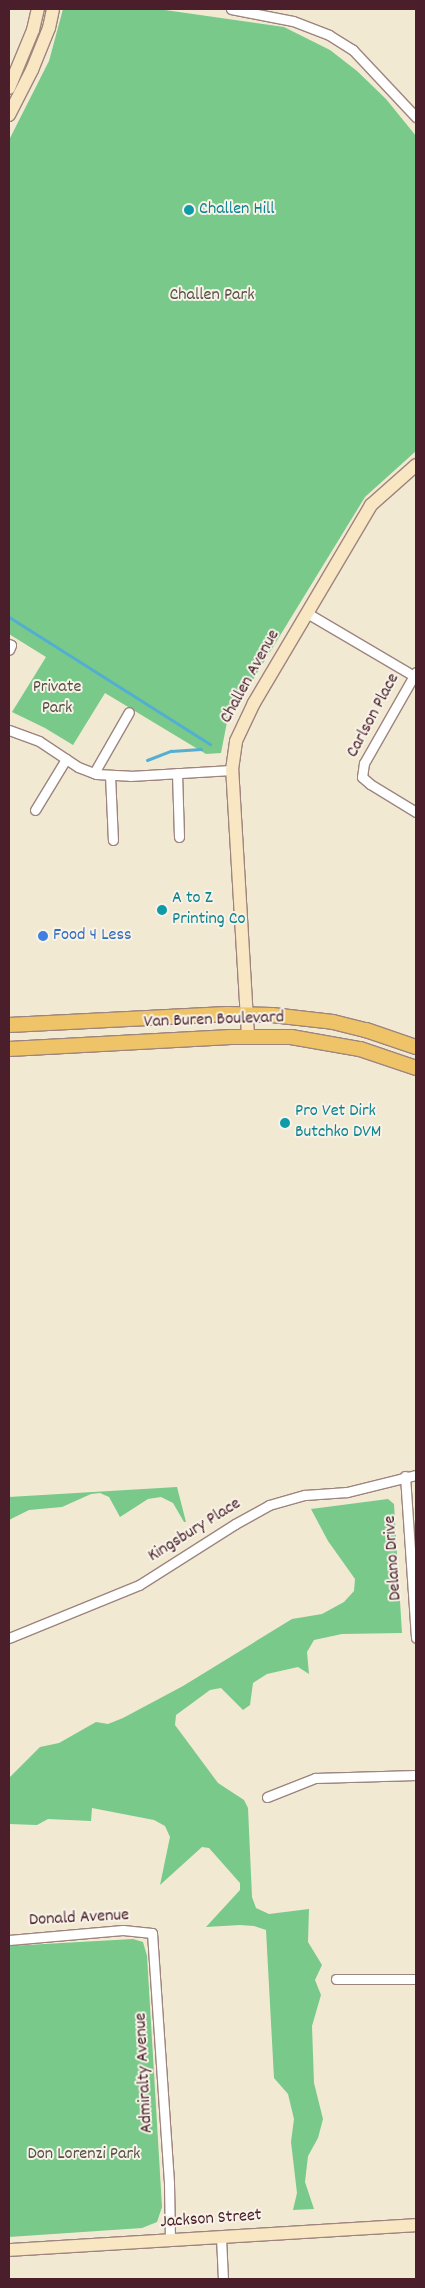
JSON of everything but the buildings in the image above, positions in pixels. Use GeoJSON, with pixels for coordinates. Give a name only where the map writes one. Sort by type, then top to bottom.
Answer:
{"type":"FeatureCollection","features":[{"type":"Feature","properties":{"kind":"main road","name":"Van Buren Boulevard"},"geometry":{"type":"LineString","coordinates":[[9,1025],[247,1014],[300,1017],[376,1033],[416,1047]]}},
{"type":"Feature","properties":{"kind":"main road"},"geometry":{"type":"LineString","coordinates":[[304,1039],[322,1034],[363,1042],[372,1041],[376,1033]]}},
{"type":"Feature","properties":{"kind":"main road","name":"Van Buren Boulevard"},"geometry":{"type":"LineString","coordinates":[[9,1049],[248,1036],[304,1039],[360,1049],[416,1068]]}},
{"type":"Feature","properties":{"kind":"street"},"geometry":{"type":"LineString","coordinates":[[9,88],[33,30],[38,9]]}},
{"type":"Feature","properties":{"kind":"street"},"geometry":{"type":"LineString","coordinates":[[9,115],[36,61],[49,28],[53,9]]}},
{"type":"Feature","properties":{"kind":"street"},"geometry":{"type":"LineString","coordinates":[[230,9],[293,21],[329,35],[353,50],[416,117]]}},
{"type":"Feature","properties":{"kind":"street","name":"Challen Avenue"},"geometry":{"type":"LineString","coordinates":[[248,1036],[232,770],[236,741],[247,714],[371,505],[416,465]]}},
{"type":"Feature","properties":{"kind":"street"},"geometry":{"type":"LineString","coordinates":[[307,612],[415,674]]}},
{"type":"Feature","properties":{"kind":"street","name":"Carlson Place"},"geometry":{"type":"LineString","coordinates":[[415,674],[364,763],[362,776],[370,784],[416,812]]}},
{"type":"Feature","properties":{"kind":"street"},"geometry":{"type":"LineString","coordinates":[[94,773],[129,712]]}},
{"type":"Feature","properties":{"kind":"street"},"geometry":{"type":"LineString","coordinates":[[9,730],[39,741],[78,767],[94,773],[110,775],[232,770]]}},
{"type":"Feature","properties":{"kind":"street"},"geometry":{"type":"LineString","coordinates":[[35,810],[66,759]]}},
{"type":"Feature","properties":{"kind":"street"},"geometry":{"type":"LineString","coordinates":[[177,773],[179,837]]}},
{"type":"Feature","properties":{"kind":"street"},"geometry":{"type":"LineString","coordinates":[[110,775],[113,840]]}},
{"type":"Feature","properties":{"kind":"street","name":"Kingsbury Place"},"geometry":{"type":"LineString","coordinates":[[9,1638],[139,1586],[234,1524],[269,1505],[305,1495],[347,1492],[405,1476],[416,1475]]}},
{"type":"Feature","properties":{"kind":"street","name":"Delano Drive"},"geometry":{"type":"LineString","coordinates":[[405,1476],[416,1635]]}},
{"type":"Feature","properties":{"kind":"street"},"geometry":{"type":"LineString","coordinates":[[267,1797],[315,1778],[416,1775]]}},
{"type":"Feature","properties":{"kind":"street","name":"Donald Avenue"},"geometry":{"type":"LineString","coordinates":[[9,1940],[123,1930],[152,1933]]}},
{"type":"Feature","properties":{"kind":"street","name":"Admiralty Avenue"},"geometry":{"type":"LineString","coordinates":[[152,1933],[169,2183],[170,2240]]}},
{"type":"Feature","properties":{"kind":"street"},"geometry":{"type":"LineString","coordinates":[[336,1979],[416,1979]]}},
{"type":"Feature","properties":{"kind":"street","name":"Jackson Street"},"geometry":{"type":"LineString","coordinates":[[9,2250],[416,2225]]}},
{"type":"Feature","properties":{"kind":"street"},"geometry":{"type":"LineString","coordinates":[[220,2237],[223,2279]]}},
{"type":"Feature","properties":{"kind":"green space","name":"Challen Park"},"geometry":{"type":"Polygon","coordinates":[[[63,9],[158,9],[284,27],[330,50],[357,71],[386,99],[416,136],[416,451],[365,497],[227,722],[221,753],[206,754],[105,693],[73,745],[45,728],[12,712],[46,657],[9,634],[9,140],[49,61],[63,9]]]}},
{"type":"Feature","properties":{"kind":"green space"},"geometry":{"type":"Polygon","coordinates":[[[177,1487],[186,1522],[184,1522],[173,1503],[161,1497],[148,1499],[120,1517],[109,1497],[100,1493],[91,1494],[62,1507],[29,1510],[9,1520],[9,1497],[177,1487]]]}},
{"type":"Feature","properties":{"kind":"green space"},"geometry":{"type":"Polygon","coordinates":[[[388,1499],[394,1504],[402,1633],[342,1634],[314,1640],[307,1652],[309,1674],[298,1667],[267,1674],[253,1683],[250,1705],[243,1710],[221,1688],[210,1690],[176,1715],[175,1725],[218,1783],[244,1800],[248,1808],[252,1897],[256,1908],[269,1914],[309,1909],[308,1942],[322,1965],[315,1980],[321,1995],[312,2026],[314,2083],[323,2119],[318,2138],[308,2156],[305,2182],[314,2209],[293,2210],[297,2193],[291,2142],[294,2119],[288,2094],[274,2078],[266,1930],[254,1926],[240,1925],[206,1927],[240,1890],[240,1883],[209,1848],[202,1847],[160,1885],[170,1837],[165,1826],[154,1820],[92,1808],[91,1821],[48,1819],[37,1825],[9,1824],[9,1778],[40,1747],[59,1743],[96,1722],[108,1724],[123,1718],[183,1686],[292,1619],[322,1614],[344,1602],[354,1591],[355,1579],[328,1541],[311,1509],[388,1499]]]}},
{"type":"Feature","properties":{"kind":"green space","name":"Don Lorenzi Park"},"geometry":{"type":"Polygon","coordinates":[[[133,1939],[143,1942],[147,1956],[162,2207],[157,2222],[142,2228],[9,2237],[9,1946],[133,1939]]]}},
{"type":"Feature","properties":{"kind":"waterway"},"geometry":{"type":"LineString","coordinates":[[9,617],[210,744]]}},
{"type":"Feature","properties":{"kind":"waterway"},"geometry":{"type":"LineString","coordinates":[[147,760],[171,751],[201,749]]}},
{"type":"Feature","properties":{"kind":"place","name":"Challen Hill"},"geometry":{"type":"Point","coordinates":[189,210]}},
{"type":"Feature","properties":{"kind":"place","name":"A to Z Printing Co"},"geometry":{"type":"Point","coordinates":[162,910]}},
{"type":"Feature","properties":{"kind":"place","name":"Food 4 Less"},"geometry":{"type":"Point","coordinates":[43,936]}},
{"type":"Feature","properties":{"kind":"place","name":"Pro Vet Dirk Butchko DVM"},"geometry":{"type":"Point","coordinates":[285,1123]}},
{"type":"Feature","properties":{"kind":"park label","name":"Private Park"},"geometry":{"type":"Point","coordinates":[57,700]}}]}
